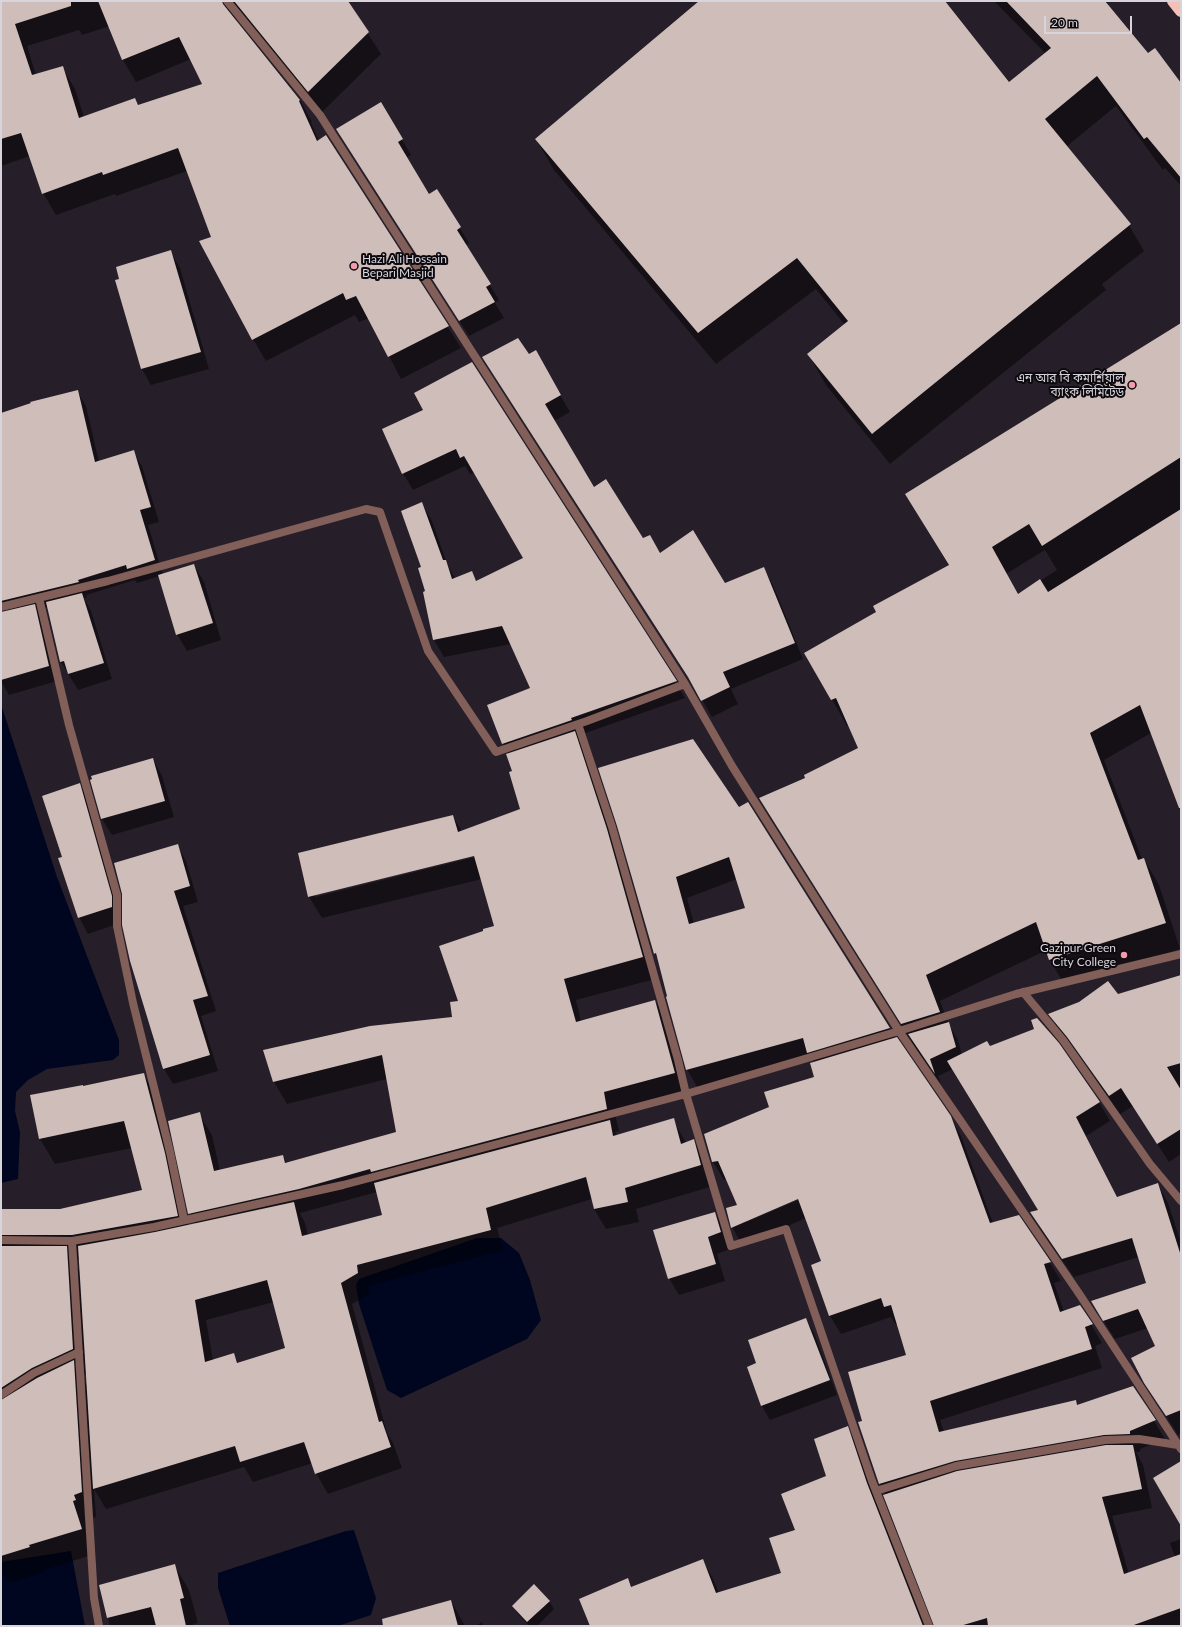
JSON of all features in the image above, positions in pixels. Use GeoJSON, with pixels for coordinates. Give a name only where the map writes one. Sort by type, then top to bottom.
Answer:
{"type":"FeatureCollection","features":[{"type":"Feature","properties":{"kind":"highway"},"geometry":{"type":"LineString","coordinates":[[1173,1],[1181,11]]}},
{"type":"Feature","properties":{"kind":"street"},"geometry":{"type":"LineString","coordinates":[[227,1],[320,115],[685,684],[732,766],[899,1031],[1080,1295],[1180,1447]]}},
{"type":"Feature","properties":{"kind":"street"},"geometry":{"type":"LineString","coordinates":[[1,607],[108,581],[366,509],[380,512],[428,651],[496,752],[578,724],[685,684]]}},
{"type":"Feature","properties":{"kind":"street"},"geometry":{"type":"LineString","coordinates":[[38,598],[69,725],[117,895],[116,926],[133,1003],[170,1152],[184,1220]]}},
{"type":"Feature","properties":{"kind":"street"},"geometry":{"type":"LineString","coordinates":[[578,724],[612,827],[730,1246],[786,1229],[876,1491],[930,1626]]}},
{"type":"Feature","properties":{"kind":"street"},"geometry":{"type":"LineString","coordinates":[[1,1240],[72,1241],[154,1227],[343,1185],[686,1094],[899,1031],[1023,992],[1181,954]]}},
{"type":"Feature","properties":{"kind":"street"},"geometry":{"type":"LineString","coordinates":[[1023,992],[1063,1040],[1150,1164],[1181,1201]]}},
{"type":"Feature","properties":{"kind":"street"},"geometry":{"type":"LineString","coordinates":[[72,1241],[94,1598],[100,1626]]}},
{"type":"Feature","properties":{"kind":"street"},"geometry":{"type":"LineString","coordinates":[[1,1395],[34,1373],[79,1352]]}},
{"type":"Feature","properties":{"kind":"street"},"geometry":{"type":"LineString","coordinates":[[876,1491],[956,1466],[1105,1440],[1139,1439],[1180,1447]]}},
{"type":"Feature","properties":{"kind":"water"},"geometry":{"type":"Polygon","coordinates":[[[1,704],[57,877],[119,1040],[119,1055],[113,1060],[47,1069],[28,1080],[16,1092],[15,1111],[20,1132],[18,1179],[1,1183],[1,704]]]}},
{"type":"Feature","properties":{"kind":"water"},"geometry":{"type":"Polygon","coordinates":[[[477,1238],[501,1238],[519,1253],[530,1280],[541,1320],[527,1339],[401,1398],[387,1390],[359,1304],[356,1285],[359,1279],[477,1238]]]}},
{"type":"Feature","properties":{"kind":"water"},"geometry":{"type":"Polygon","coordinates":[[[354,1530],[376,1598],[371,1615],[338,1626],[230,1626],[218,1588],[218,1573],[346,1531],[354,1530]]]}},
{"type":"Feature","properties":{"kind":"water"},"geometry":{"type":"Polygon","coordinates":[[[71,1551],[85,1626],[1,1626],[1,1562],[71,1551]]]}},
{"type":"Feature","properties":{"kind":"building"},"geometry":{"type":"Polygon","coordinates":[[[1,1],[71,1],[71,6],[15,24],[32,75],[63,66],[79,118],[135,98],[138,105],[202,84],[179,37],[122,60],[98,1],[222,1],[300,100],[299,101],[317,141],[326,135],[449,326],[388,357],[356,296],[346,300],[343,293],[252,340],[199,241],[211,237],[178,148],[103,175],[102,172],[42,194],[21,133],[1,139],[1,1]]]}},
{"type":"Feature","properties":{"kind":"building"},"geometry":{"type":"Polygon","coordinates":[[[234,1],[348,1],[369,32],[308,92],[234,1]]]}},
{"type":"Feature","properties":{"kind":"building"},"geometry":{"type":"Polygon","coordinates":[[[699,1],[945,1],[1009,82],[1051,48],[1006,1],[1105,1],[1148,53],[1155,48],[1181,83],[1181,178],[1147,137],[1144,139],[1097,76],[1045,119],[1131,224],[872,434],[807,354],[848,321],[797,258],[698,333],[535,139],[699,1]]]}},
{"type":"Feature","properties":{"kind":"building"},"geometry":{"type":"Polygon","coordinates":[[[381,102],[403,139],[398,142],[429,194],[437,189],[461,227],[457,230],[491,284],[486,287],[495,302],[459,321],[336,129],[381,102]]]}},
{"type":"Feature","properties":{"kind":"building"},"geometry":{"type":"Polygon","coordinates":[[[171,250],[201,352],[141,369],[115,280],[119,279],[116,267],[171,250]]]}},
{"type":"Feature","properties":{"kind":"building"},"geometry":{"type":"Polygon","coordinates":[[[1181,323],[1181,457],[1042,546],[1029,524],[992,547],[1018,594],[1040,579],[1048,592],[1181,509],[1181,808],[1179,808],[1140,705],[1090,733],[1138,860],[1144,858],[1166,923],[1049,960],[1036,922],[926,975],[940,1012],[901,1024],[759,798],[805,778],[804,775],[858,748],[836,698],[831,700],[804,653],[876,612],[873,606],[949,565],[905,494],[1181,323]]]}},
{"type":"Feature","properties":{"kind":"building"},"geometry":{"type":"Polygon","coordinates":[[[518,338],[529,354],[536,350],[561,395],[545,404],[594,487],[606,479],[643,538],[650,535],[660,553],[693,530],[725,583],[764,567],[795,643],[723,672],[730,687],[701,701],[688,677],[482,357],[518,338]]]}},
{"type":"Feature","properties":{"kind":"building"},"geometry":{"type":"Polygon","coordinates":[[[472,362],[677,681],[502,744],[487,705],[530,688],[502,626],[433,640],[423,592],[425,591],[418,568],[421,567],[401,511],[422,502],[443,560],[446,560],[452,579],[472,571],[476,581],[523,558],[464,456],[460,458],[456,449],[402,474],[382,429],[423,410],[414,393],[472,362]]]}},
{"type":"Feature","properties":{"kind":"building"},"geometry":{"type":"Polygon","coordinates":[[[78,390],[95,462],[134,450],[151,507],[140,510],[155,560],[127,569],[126,565],[78,580],[79,582],[1,601],[1,413],[31,403],[30,402],[78,390]]]}},
{"type":"Feature","properties":{"kind":"building"},"geometry":{"type":"Polygon","coordinates":[[[194,564],[213,623],[176,635],[158,575],[194,564]]]}},
{"type":"Feature","properties":{"kind":"building"},"geometry":{"type":"Polygon","coordinates":[[[82,593],[104,663],[68,674],[64,661],[60,662],[46,602],[82,593]]]}},
{"type":"Feature","properties":{"kind":"building"},"geometry":{"type":"Polygon","coordinates":[[[35,604],[49,666],[1,680],[1,612],[35,604]]]}},
{"type":"Feature","properties":{"kind":"building"},"geometry":{"type":"Polygon","coordinates":[[[575,731],[607,829],[643,957],[564,979],[576,1022],[655,1000],[675,1073],[604,1092],[607,1109],[371,1172],[370,1169],[299,1189],[188,1214],[168,1121],[200,1112],[214,1171],[283,1155],[285,1163],[396,1132],[382,1055],[273,1082],[263,1050],[370,1026],[452,1017],[450,1002],[458,1001],[439,946],[494,926],[474,856],[308,897],[298,853],[453,815],[458,832],[520,809],[509,772],[512,771],[506,754],[575,731]]]}},
{"type":"Feature","properties":{"kind":"building"},"geometry":{"type":"Polygon","coordinates":[[[693,739],[739,807],[748,802],[890,1028],[807,1053],[803,1038],[686,1070],[666,997],[656,953],[654,954],[617,826],[598,768],[693,739]],[[729,857],[676,877],[689,924],[745,908],[729,857]]]}},
{"type":"Feature","properties":{"kind":"building"},"geometry":{"type":"Polygon","coordinates":[[[153,758],[165,801],[101,819],[90,780],[92,779],[91,776],[153,758]]]}},
{"type":"Feature","properties":{"kind":"building"},"geometry":{"type":"Polygon","coordinates":[[[80,783],[112,896],[112,907],[78,918],[58,858],[62,857],[42,796],[80,783]]]}},
{"type":"Feature","properties":{"kind":"building"},"geometry":{"type":"Polygon","coordinates":[[[178,844],[190,886],[174,891],[208,996],[193,1000],[210,1055],[163,1069],[130,961],[122,925],[122,894],[114,863],[178,844]]]}},
{"type":"Feature","properties":{"kind":"building"},"geometry":{"type":"Polygon","coordinates":[[[1181,975],[1181,1063],[1167,1067],[1181,1090],[1181,1129],[1157,1144],[1121,1088],[1109,1096],[1067,1037],[1048,1014],[1079,1002],[1108,981],[1118,994],[1181,975]]]}},
{"type":"Feature","properties":{"kind":"building"},"geometry":{"type":"Polygon","coordinates":[[[1037,1018],[1059,1043],[1100,1102],[1076,1117],[1117,1197],[1158,1183],[1181,1256],[1181,1410],[1166,1416],[1144,1383],[1131,1358],[1155,1346],[1138,1309],[1103,1321],[1091,1301],[1146,1283],[1132,1238],[1062,1259],[1030,1212],[1038,1210],[947,1061],[987,1041],[990,1046],[1034,1029],[1031,1020],[1037,1018]]]}},
{"type":"Feature","properties":{"kind":"building"},"geometry":{"type":"Polygon","coordinates":[[[949,1022],[956,1047],[930,1059],[935,1074],[908,1034],[949,1022]]]}},
{"type":"Feature","properties":{"kind":"building"},"geometry":{"type":"Polygon","coordinates":[[[897,1037],[951,1116],[990,1223],[1019,1215],[1051,1262],[1044,1264],[1060,1312],[1080,1305],[1093,1324],[1085,1327],[1092,1349],[930,1401],[939,1432],[1076,1400],[1077,1405],[1133,1386],[1156,1420],[1130,1431],[1130,1434],[1104,1435],[955,1461],[879,1484],[858,1422],[862,1421],[848,1372],[906,1355],[891,1305],[884,1307],[881,1298],[829,1316],[811,1265],[821,1261],[798,1199],[731,1228],[726,1208],[737,1205],[718,1161],[712,1162],[704,1134],[769,1107],[764,1092],[814,1077],[810,1063],[897,1037]]]}},
{"type":"Feature","properties":{"kind":"building"},"geometry":{"type":"Polygon","coordinates":[[[144,1073],[165,1153],[178,1216],[72,1235],[1,1235],[1,1209],[60,1209],[142,1190],[124,1121],[39,1139],[30,1095],[83,1086],[144,1073]]]}},
{"type":"Feature","properties":{"kind":"building"},"geometry":{"type":"Polygon","coordinates":[[[674,1118],[681,1144],[694,1139],[701,1165],[625,1188],[628,1202],[594,1209],[586,1177],[486,1208],[491,1230],[357,1265],[358,1273],[341,1283],[379,1422],[382,1421],[391,1447],[315,1474],[304,1442],[240,1462],[235,1446],[93,1489],[78,1246],[155,1232],[294,1202],[302,1236],[382,1215],[374,1183],[610,1120],[613,1136],[674,1118]],[[267,1280],[195,1300],[205,1362],[234,1353],[237,1363],[285,1348],[267,1280]]]}},
{"type":"Feature","properties":{"kind":"building"},"geometry":{"type":"Polygon","coordinates":[[[715,1212],[721,1232],[708,1237],[716,1264],[668,1279],[653,1230],[715,1212]]]}},
{"type":"Feature","properties":{"kind":"building"},"geometry":{"type":"Polygon","coordinates":[[[1,1246],[67,1246],[73,1349],[32,1368],[1,1388],[1,1246]]]}},
{"type":"Feature","properties":{"kind":"building"},"geometry":{"type":"Polygon","coordinates":[[[806,1318],[830,1380],[761,1406],[747,1367],[756,1363],[748,1340],[806,1318]]]}},
{"type":"Feature","properties":{"kind":"building"},"geometry":{"type":"Polygon","coordinates":[[[74,1360],[82,1492],[74,1495],[76,1500],[73,1501],[82,1529],[29,1545],[30,1547],[1,1556],[1,1400],[37,1378],[74,1360]]]}},
{"type":"Feature","properties":{"kind":"building"},"geometry":{"type":"Polygon","coordinates":[[[848,1426],[867,1483],[923,1626],[590,1626],[579,1599],[628,1578],[631,1587],[703,1559],[716,1593],[781,1573],[769,1538],[795,1530],[781,1494],[826,1476],[814,1439],[848,1426]]]}},
{"type":"Feature","properties":{"kind":"building"},"geometry":{"type":"Polygon","coordinates":[[[1106,1445],[1133,1445],[1142,1489],[1102,1497],[1124,1574],[1181,1554],[1181,1608],[1131,1626],[988,1626],[987,1618],[960,1626],[934,1626],[883,1495],[957,1471],[1106,1445]]]}},
{"type":"Feature","properties":{"kind":"building"},"geometry":{"type":"Polygon","coordinates":[[[1181,1461],[1181,1526],[1153,1478],[1181,1461]]]}},
{"type":"Feature","properties":{"kind":"building"},"geometry":{"type":"Polygon","coordinates":[[[175,1564],[184,1598],[180,1599],[186,1626],[156,1626],[151,1607],[107,1618],[99,1585],[175,1564]]]}},
{"type":"Feature","properties":{"kind":"building"},"geometry":{"type":"Polygon","coordinates":[[[534,1584],[550,1601],[527,1622],[512,1606],[534,1584]]]}},
{"type":"Feature","properties":{"kind":"building"},"geometry":{"type":"Polygon","coordinates":[[[451,1600],[458,1626],[383,1626],[382,1619],[451,1600]]]}},
{"type":"Feature","properties":{"kind":"place","name":"Hazi Ali Hossain Bepari Masjid"},"geometry":{"type":"Point","coordinates":[354,266]}},
{"type":"Feature","properties":{"kind":"place","name":"এন আর বি কমার্শিয়াল ব্যাংক লিমিটেড"},"geometry":{"type":"Point","coordinates":[1132,385]}},
{"type":"Feature","properties":{"kind":"place","name":"Gazipur Green City College"},"geometry":{"type":"Point","coordinates":[1124,955]}}]}
